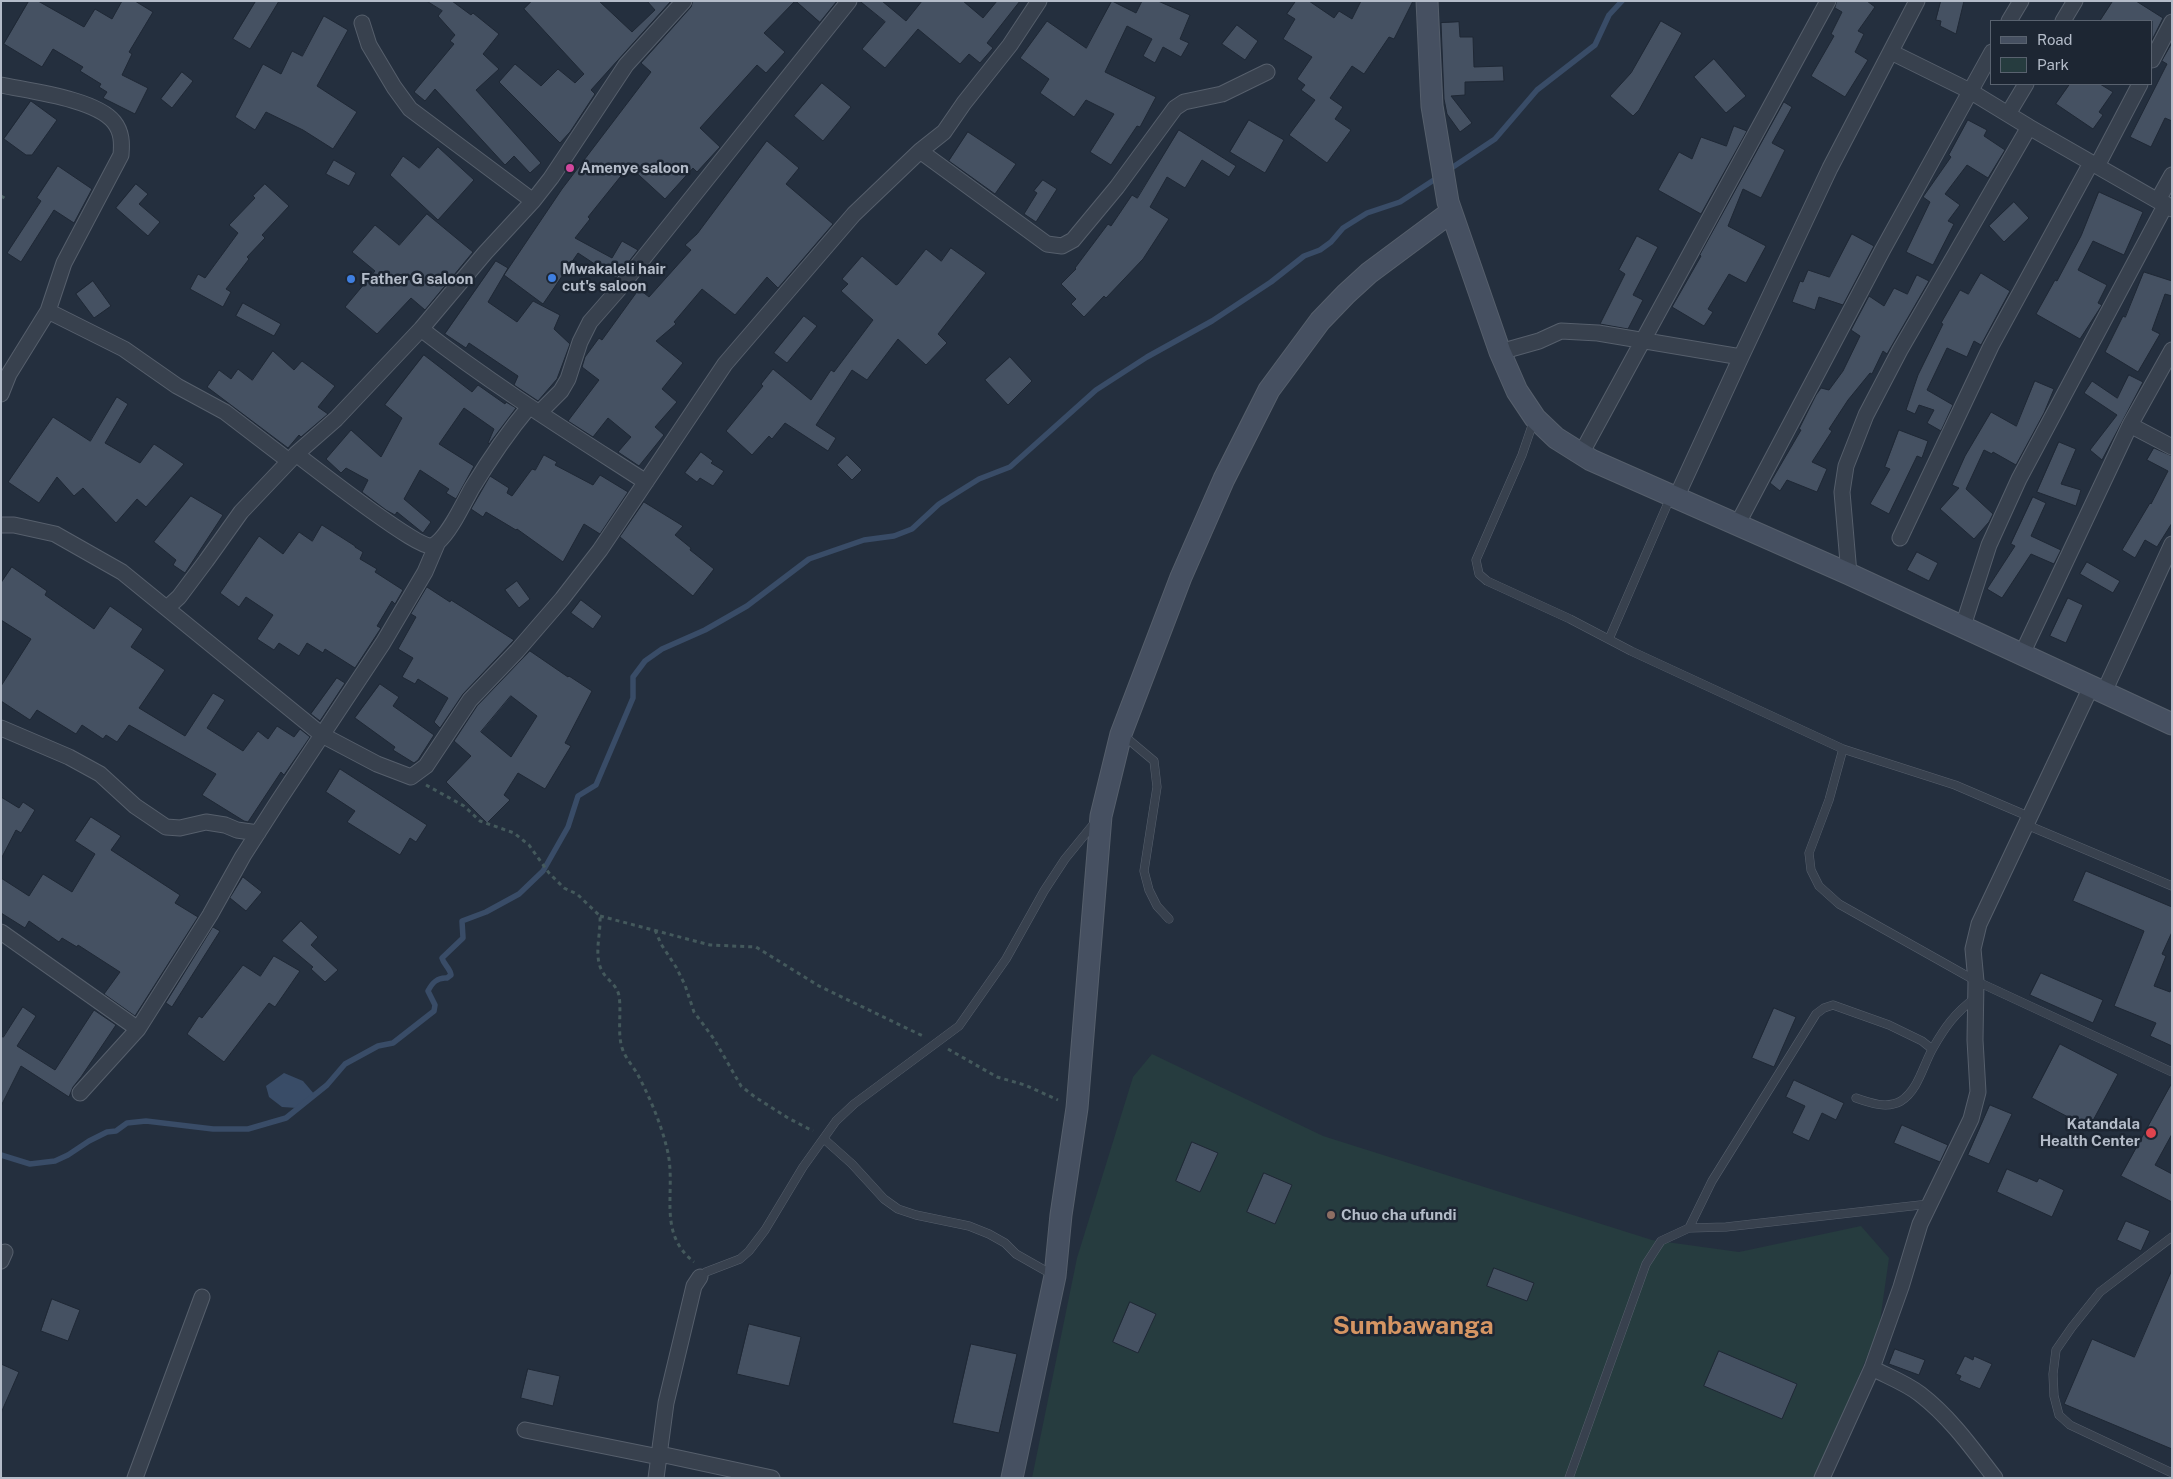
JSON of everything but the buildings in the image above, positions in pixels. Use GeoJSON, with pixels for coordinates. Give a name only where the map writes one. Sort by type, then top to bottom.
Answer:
{"type":"FeatureCollection","features":[{"type":"Feature","properties":{"kind":"street"},"geometry":{"type":"LineString","coordinates":[[166,608],[179,597],[241,512],[292,458],[336,419],[421,329],[485,253],[533,201],[551,178],[626,65],[684,1]]}},
{"type":"Feature","properties":{"kind":"street"},"geometry":{"type":"LineString","coordinates":[[80,1093],[138,1029],[210,915],[258,832],[388,635],[425,572],[437,544],[517,422],[534,410],[552,401],[565,385],[580,342],[590,322],[618,290],[849,1]]}},
{"type":"Feature","properties":{"kind":"street"},"geometry":{"type":"LineString","coordinates":[[1,525],[55,534],[122,572],[322,735],[377,764],[411,777],[419,773],[432,759],[470,700],[518,651],[600,550],[725,364],[854,214],[920,151],[944,132],[964,103],[1010,45],[1039,1]]}},
{"type":"Feature","properties":{"kind":"street"},"geometry":{"type":"LineString","coordinates":[[1427,1],[1432,106],[1450,212],[1500,352],[1517,391],[1535,418],[1556,438],[1591,460],[1849,574],[2172,724]]}},
{"type":"Feature","properties":{"kind":"street"},"geometry":{"type":"LineString","coordinates":[[1581,454],[1828,1]]}},
{"type":"Feature","properties":{"kind":"street"},"geometry":{"type":"LineString","coordinates":[[1674,497],[1830,168],[1917,1]]}},
{"type":"Feature","properties":{"kind":"street"},"geometry":{"type":"LineString","coordinates":[[2010,20],[2021,1]]}},
{"type":"Feature","properties":{"kind":"street"},"geometry":{"type":"LineString","coordinates":[[2064,20],[2075,1]]}},
{"type":"Feature","properties":{"kind":"street"},"geometry":{"type":"LineString","coordinates":[[2153,58],[2172,22]]}},
{"type":"Feature","properties":{"kind":"street"},"geometry":{"type":"LineString","coordinates":[[362,23],[369,45],[394,87],[410,109],[533,201]]}},
{"type":"Feature","properties":{"kind":"street"},"geometry":{"type":"LineString","coordinates":[[1891,52],[1970,91],[2029,128],[2165,204]]}},
{"type":"Feature","properties":{"kind":"street"},"geometry":{"type":"LineString","coordinates":[[1737,525],[1882,250],[1990,56]]}},
{"type":"Feature","properties":{"kind":"street"},"geometry":{"type":"LineString","coordinates":[[920,151],[1047,244],[1062,246],[1073,240],[1117,186],[1174,108],[1184,102],[1222,94],[1267,72]]}},
{"type":"Feature","properties":{"kind":"street"},"geometry":{"type":"LineString","coordinates":[[2008,114],[2025,85]]}},
{"type":"Feature","properties":{"kind":"street"},"geometry":{"type":"LineString","coordinates":[[1900,538],[1991,346],[2139,85]]}},
{"type":"Feature","properties":{"kind":"street"},"geometry":{"type":"LineString","coordinates":[[1,86],[84,104],[102,111],[114,122],[123,140],[121,155],[64,263],[48,311],[9,374],[1,394]]}},
{"type":"Feature","properties":{"kind":"street"},"geometry":{"type":"LineString","coordinates":[[1849,574],[1842,492],[1846,466],[1866,415],[1900,350],[2029,128]]}},
{"type":"Feature","properties":{"kind":"street"},"geometry":{"type":"LineString","coordinates":[[1963,626],[1989,545],[2019,479],[2165,204],[2172,175]]}},
{"type":"Feature","properties":{"kind":"street"},"geometry":{"type":"LineString","coordinates":[[1012,1478],[1055,1276],[1061,1215],[1077,1108],[1101,816],[1121,734],[1181,578],[1224,479],[1269,390],[1320,321],[1346,294],[1368,273],[1450,212]]}},
{"type":"Feature","properties":{"kind":"street"},"geometry":{"type":"LineString","coordinates":[[48,311],[124,349],[176,386],[225,412],[425,546],[437,544]]}},
{"type":"Feature","properties":{"kind":"street"},"geometry":{"type":"LineString","coordinates":[[421,329],[466,364],[646,482]]}},
{"type":"Feature","properties":{"kind":"street"},"geometry":{"type":"LineString","coordinates":[[1500,352],[1561,331],[1598,333],[1641,342],[1740,357]]}},
{"type":"Feature","properties":{"kind":"street"},"geometry":{"type":"LineString","coordinates":[[2022,654],[2130,425],[2172,350]]}},
{"type":"Feature","properties":{"kind":"street"},"geometry":{"type":"LineString","coordinates":[[2130,425],[2172,447]]}},
{"type":"Feature","properties":{"kind":"street"},"geometry":{"type":"LineString","coordinates":[[1822,1478],[1872,1368],[1929,1204],[1971,1119],[1978,1092],[1976,981],[1973,949],[1979,924],[2000,876],[2172,544]]}},
{"type":"Feature","properties":{"kind":"street"},"geometry":{"type":"LineString","coordinates":[[1,728],[69,757],[100,774],[135,806],[166,827],[172,829],[206,822],[225,825],[237,830],[258,832]]}},
{"type":"Feature","properties":{"kind":"street"},"geometry":{"type":"LineString","coordinates":[[1,932],[138,1029]]}},
{"type":"Feature","properties":{"kind":"street"},"geometry":{"type":"LineString","coordinates":[[656,1478],[666,1403],[694,1286],[703,1274]]}},
{"type":"Feature","properties":{"kind":"street"},"geometry":{"type":"LineString","coordinates":[[135,1478],[202,1297]]}},
{"type":"Feature","properties":{"kind":"street"},"geometry":{"type":"LineString","coordinates":[[1872,1368],[1918,1392],[1949,1419],[1995,1478]]}},
{"type":"Feature","properties":{"kind":"street"},"geometry":{"type":"LineString","coordinates":[[525,1430],[772,1478]]}},
{"type":"Feature","properties":{"kind":"lane"},"geometry":{"type":"LineString","coordinates":[[1535,418],[1522,455],[1476,560],[1479,574],[1493,585],[1844,750],[1954,785],[2172,886]]}},
{"type":"Feature","properties":{"kind":"lane"},"geometry":{"type":"LineString","coordinates":[[1609,639],[1674,497]]}},
{"type":"Feature","properties":{"kind":"lane"},"geometry":{"type":"LineString","coordinates":[[1121,734],[1154,761],[1157,788],[1144,870],[1149,890],[1157,906],[1169,919]]}},
{"type":"Feature","properties":{"kind":"lane"},"geometry":{"type":"LineString","coordinates":[[1844,750],[1829,800],[1809,854],[1810,870],[1818,886],[1840,904],[1976,981],[2172,1072]]}},
{"type":"Feature","properties":{"kind":"lane"},"geometry":{"type":"LineString","coordinates":[[703,1274],[740,1259],[749,1251],[765,1230],[803,1167],[836,1121],[854,1104],[959,1026],[1006,959],[1044,891],[1065,859],[1101,816]]}},
{"type":"Feature","properties":{"kind":"lane"},"geometry":{"type":"LineString","coordinates":[[1856,1098],[1876,1105],[1900,1102],[1909,1095],[1919,1079],[1932,1049],[1952,1018],[1975,998]]}},
{"type":"Feature","properties":{"kind":"lane"},"geometry":{"type":"LineString","coordinates":[[1689,1228],[1712,1181],[1758,1106],[1816,1014],[1824,1008],[1833,1005],[1888,1025],[1916,1038],[1932,1049]]}},
{"type":"Feature","properties":{"kind":"lane"},"geometry":{"type":"LineString","coordinates":[[824,1138],[852,1164],[884,1199],[898,1209],[916,1215],[969,1226],[989,1234],[1005,1243],[1016,1254],[1055,1276]]}},
{"type":"Feature","properties":{"kind":"lane"},"geometry":{"type":"LineString","coordinates":[[1569,1478],[1646,1264],[1661,1241],[1689,1228],[1726,1227],[1929,1204]]}},
{"type":"Feature","properties":{"kind":"lane"},"geometry":{"type":"LineString","coordinates":[[2172,1237],[2100,1292],[2072,1326],[2056,1350],[2053,1374],[2054,1396],[2059,1415],[2070,1425],[2172,1473]]}},
{"type":"Feature","properties":{"kind":"lane"},"geometry":{"type":"LineString","coordinates":[[2164,1242],[2172,1244]]}},
{"type":"Feature","properties":{"kind":"path"},"geometry":{"type":"LineString","coordinates":[[1,196],[6,199]]}},
{"type":"Feature","properties":{"kind":"path"},"geometry":{"type":"LineString","coordinates":[[411,777],[464,806],[480,821],[514,833],[529,846],[564,888],[577,894],[600,916],[710,945],[756,947],[819,986],[937,1043],[997,1077],[1025,1085],[1077,1108]]}},
{"type":"Feature","properties":{"kind":"path"},"geometry":{"type":"LineString","coordinates":[[600,916],[599,962],[602,970],[617,987],[623,1051],[638,1075],[663,1132],[673,1235],[688,1258],[703,1274]]}},
{"type":"Feature","properties":{"kind":"path"},"geometry":{"type":"LineString","coordinates":[[655,930],[660,944],[682,979],[694,1012],[714,1038],[741,1086],[754,1097],[824,1138]]}},
{"type":"Feature","properties":{"kind":"green space","name":"Chuo cha ufundi"},"geometry":{"type":"Polygon","coordinates":[[[1152,1054],[1323,1136],[1652,1240],[1739,1252],[1861,1226],[1889,1258],[1879,1328],[1816,1478],[1032,1478],[1077,1258],[1133,1077],[1152,1054]]]}},
{"type":"Feature","properties":{"kind":"water"},"geometry":{"type":"Polygon","coordinates":[[[284,1073],[303,1081],[315,1095],[297,1108],[282,1107],[269,1097],[266,1086],[284,1073]]]}},
{"type":"Feature","properties":{"kind":"waterway"},"geometry":{"type":"LineString","coordinates":[[1447,171],[1495,139],[1537,90],[1595,45],[1609,15],[1622,1]]}},
{"type":"Feature","properties":{"kind":"waterway"},"geometry":{"type":"LineString","coordinates":[[1,1155],[30,1164],[55,1161],[107,1132],[116,1131],[127,1123],[146,1121],[213,1129],[248,1129],[286,1118],[327,1085],[345,1064],[378,1046],[393,1043],[434,1011],[435,1005],[428,991],[435,981],[451,975],[442,958],[463,938],[462,921],[486,912],[519,894],[543,871],[568,827],[578,796],[596,785],[633,698],[633,677],[645,661],[662,649],[705,630],[747,606],[809,559],[864,540],[894,536],[912,529],[939,504],[979,479],[1010,467],[1096,390],[1147,357],[1212,321],[1271,282],[1304,256],[1320,250],[1331,242],[1343,228],[1367,213],[1400,202],[1440,176]]}},
{"type":"Feature","properties":{"kind":"place","name":"Amenye saloon"},"geometry":{"type":"Point","coordinates":[570,168]}},
{"type":"Feature","properties":{"kind":"place","name":"Mwakaleli hair cut's saloon"},"geometry":{"type":"Point","coordinates":[552,278]}},
{"type":"Feature","properties":{"kind":"place","name":"Father G saloon"},"geometry":{"type":"Point","coordinates":[351,279]}},
{"type":"Feature","properties":{"kind":"place","name":"Katandala Health Center"},"geometry":{"type":"Point","coordinates":[2151,1133]}},
{"type":"Feature","properties":{"kind":"place","name":"Chuo cha ufundi"},"geometry":{"type":"Point","coordinates":[1331,1215]}},
{"type":"Feature","properties":{"kind":"district","name":"Sumbawanga"},"geometry":{"type":"Point","coordinates":[1413,1326]}}]}
